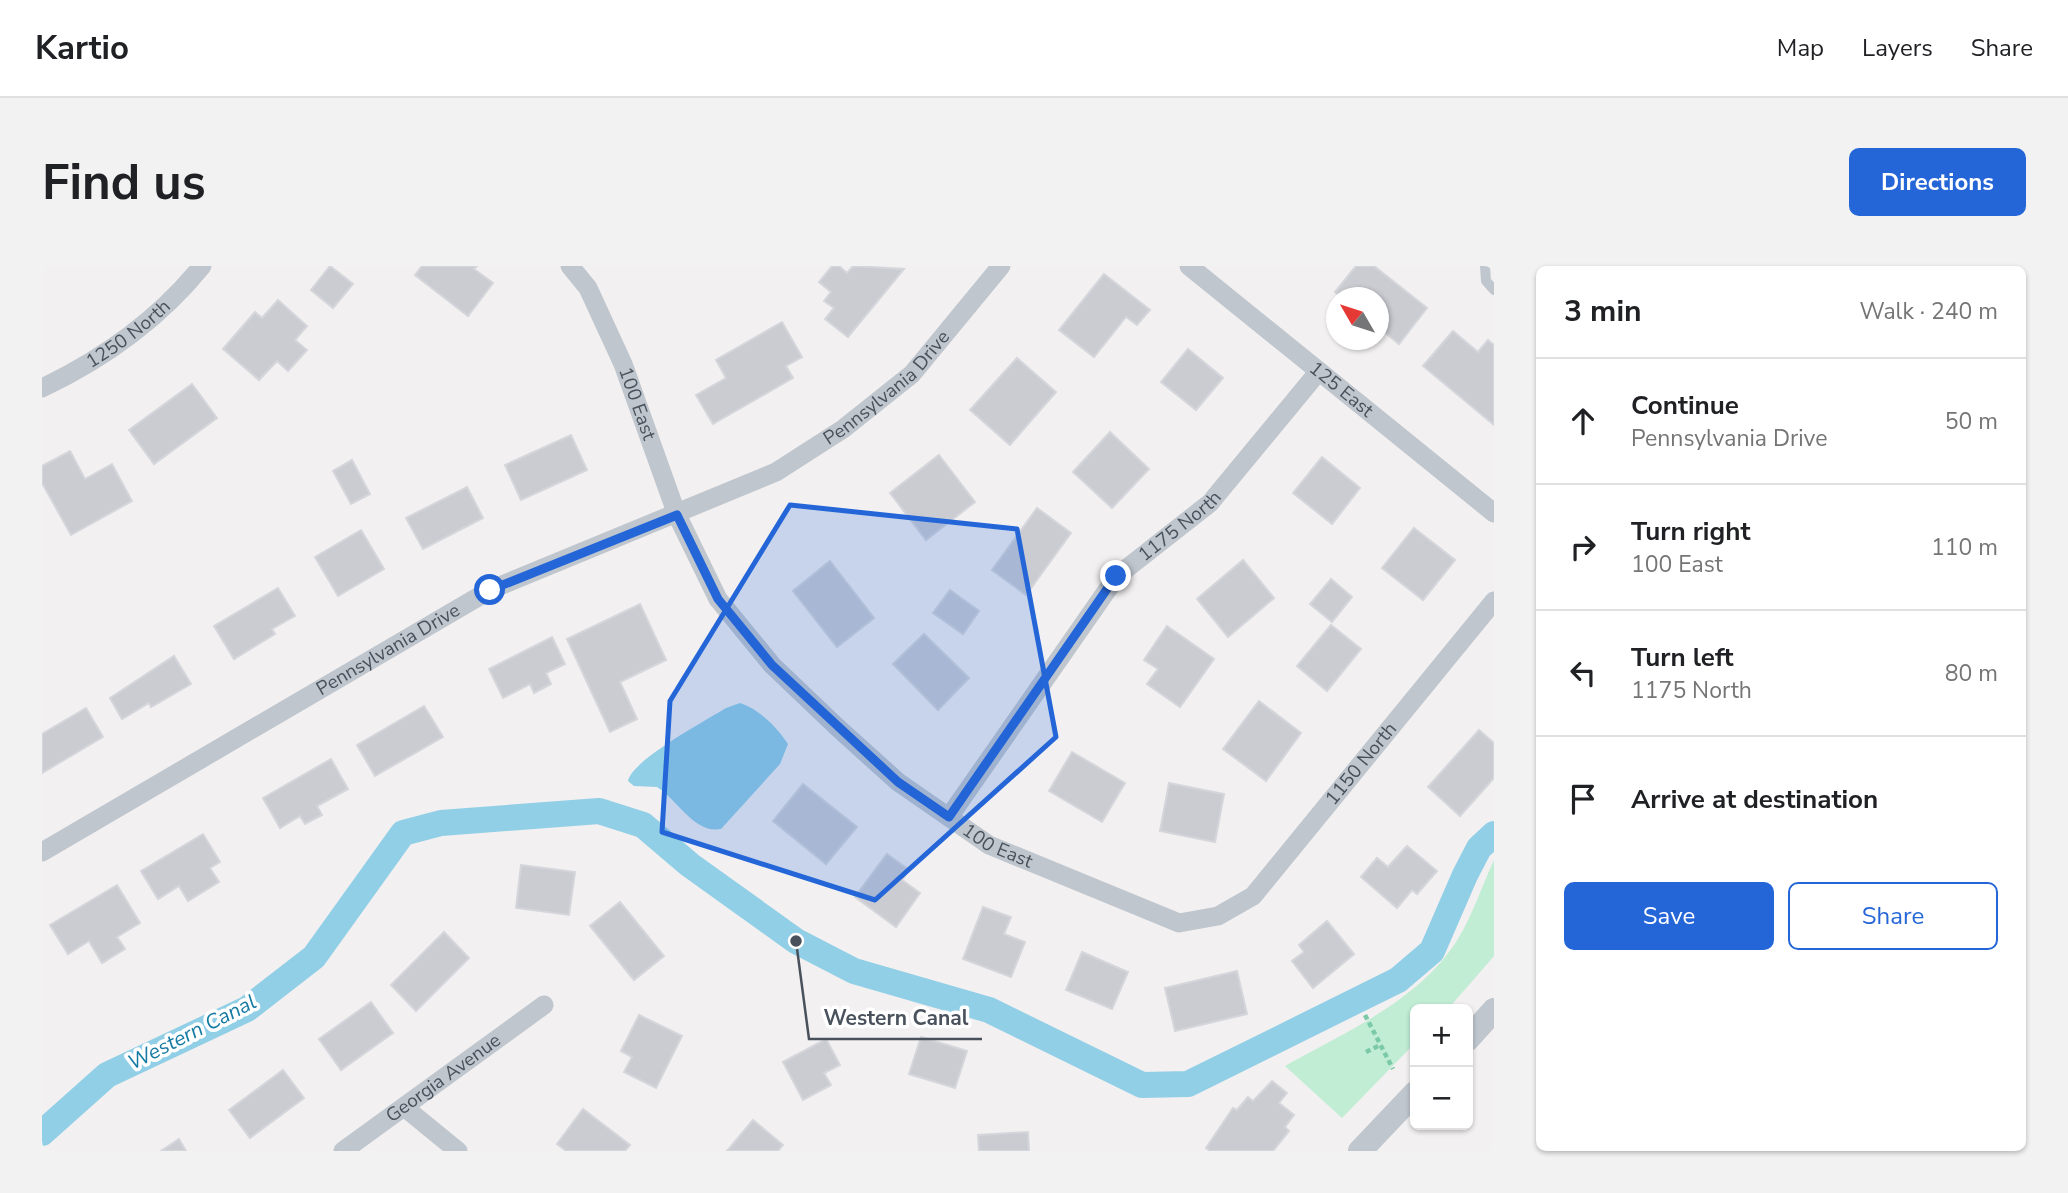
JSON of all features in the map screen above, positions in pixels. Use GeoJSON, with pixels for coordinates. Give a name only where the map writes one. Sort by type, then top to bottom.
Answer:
{"type":"FeatureCollection","features":[{"type":"Feature","properties":{"kind":"street","name":"1250 North"},"geometry":{"type":"LineString","coordinates":[[42,388],[83,368],[141,328],[202,266]]}},
{"type":"Feature","properties":{"kind":"street","name":"100 East"},"geometry":{"type":"LineString","coordinates":[[570,266],[588,288],[623,363],[677,515],[718,599],[772,665],[898,782],[989,845],[1179,923],[1219,916]]}},
{"type":"Feature","properties":{"kind":"street","name":"Pennsylvania Drive"},"geometry":{"type":"LineString","coordinates":[[42,852],[490,590],[776,472],[843,429],[912,374],[1002,266]]}},
{"type":"Feature","properties":{"kind":"street","name":"125 East"},"geometry":{"type":"LineString","coordinates":[[1189,266],[1494,513]]}},
{"type":"Feature","properties":{"kind":"street","name":"1175 North"},"geometry":{"type":"LineString","coordinates":[[949,817],[1116,576],[1210,503],[1319,371]]}},
{"type":"Feature","properties":{"kind":"street","name":"1150 North"},"geometry":{"type":"LineString","coordinates":[[1219,916],[1253,897],[1494,601]]}},
{"type":"Feature","properties":{"kind":"street","name":"Georgia Avenue"},"geometry":{"type":"LineString","coordinates":[[343,1151],[544,1005]]}},
{"type":"Feature","properties":{"kind":"street"},"geometry":{"type":"LineString","coordinates":[[1473,1033],[1494,1010]]}},
{"type":"Feature","properties":{"kind":"street"},"geometry":{"type":"LineString","coordinates":[[1360,1151],[1410,1098]]}},
{"type":"Feature","properties":{"kind":"street"},"geometry":{"type":"LineString","coordinates":[[404,1107],[458,1151]]}},
{"type":"Feature","properties":{"kind":"lane"},"geometry":{"type":"LineString","coordinates":[[1485,266],[1486,281],[1494,290]]}},
{"type":"Feature","properties":{"kind":"path"},"geometry":{"type":"LineString","coordinates":[[1365,1015],[1393,1069]]}},
{"type":"Feature","properties":{"kind":"path"},"geometry":{"type":"LineString","coordinates":[[1366,1052],[1380,1045]]}},
{"type":"Feature","properties":{"kind":"highlighted area"},"geometry":{"type":"Polygon","coordinates":[[[790,505],[1017,529],[1056,737],[875,900],[662,832],[670,701],[790,505]]]}},
{"type":"Feature","properties":{"kind":"green space"},"geometry":{"type":"Polygon","coordinates":[[[1494,860],[1494,956],[1452,1004],[1410,1004],[1410,1048],[1342,1118],[1285,1066],[1380,1013],[1423,980],[1442,961],[1458,939],[1494,860]]]}},
{"type":"Feature","properties":{"kind":"water"},"geometry":{"type":"Polygon","coordinates":[[[740,703],[767,719],[788,744],[780,764],[721,829],[711,829],[694,821],[657,787],[634,786],[628,781],[632,772],[655,752],[726,708],[740,703]]]}},
{"type":"Feature","properties":{"kind":"building"},"geometry":{"type":"Polygon","coordinates":[[[330,266],[353,284],[333,308],[311,290],[330,266]]]}},
{"type":"Feature","properties":{"kind":"building"},"geometry":{"type":"Polygon","coordinates":[[[422,266],[477,266],[474,269],[493,283],[468,316],[415,275],[422,266]]]}},
{"type":"Feature","properties":{"kind":"building"},"geometry":{"type":"Polygon","coordinates":[[[832,266],[839,266],[847,273],[853,266],[904,269],[848,337],[825,319],[834,308],[824,301],[831,292],[819,282],[832,266]]]}},
{"type":"Feature","properties":{"kind":"building"},"geometry":{"type":"Polygon","coordinates":[[[1356,266],[1374,266],[1427,308],[1399,344],[1389,336],[1389,287],[1339,287],[1356,266]]]}},
{"type":"Feature","properties":{"kind":"building"},"geometry":{"type":"Polygon","coordinates":[[[1104,274],[1150,310],[1137,325],[1126,317],[1094,357],[1059,330],[1104,274]]]}},
{"type":"Feature","properties":{"kind":"building"},"geometry":{"type":"Polygon","coordinates":[[[278,300],[307,326],[295,340],[307,350],[288,371],[277,361],[259,380],[223,349],[255,312],[262,318],[278,300]]]}},
{"type":"Feature","properties":{"kind":"building"},"geometry":{"type":"Polygon","coordinates":[[[782,322],[802,357],[786,366],[793,378],[713,424],[696,395],[726,378],[716,360],[782,322]]]}},
{"type":"Feature","properties":{"kind":"building"},"geometry":{"type":"Polygon","coordinates":[[[1453,331],[1478,352],[1488,340],[1494,345],[1494,425],[1423,366],[1453,331]]]}},
{"type":"Feature","properties":{"kind":"building"},"geometry":{"type":"Polygon","coordinates":[[[1188,349],[1223,378],[1196,410],[1161,382],[1188,349]]]}},
{"type":"Feature","properties":{"kind":"building"},"geometry":{"type":"Polygon","coordinates":[[[1017,358],[1056,392],[1010,445],[970,410],[1017,358]]]}},
{"type":"Feature","properties":{"kind":"building"},"geometry":{"type":"Polygon","coordinates":[[[192,384],[217,418],[154,464],[129,430],[192,384]]]}},
{"type":"Feature","properties":{"kind":"building"},"geometry":{"type":"Polygon","coordinates":[[[1110,432],[1149,469],[1112,508],[1073,472],[1110,432]]]}},
{"type":"Feature","properties":{"kind":"building"},"geometry":{"type":"Polygon","coordinates":[[[571,435],[587,470],[521,500],[505,465],[571,435]]]}},
{"type":"Feature","properties":{"kind":"building"},"geometry":{"type":"Polygon","coordinates":[[[70,451],[85,479],[112,464],[132,501],[71,535],[42,483],[42,466],[70,451]]]}},
{"type":"Feature","properties":{"kind":"building"},"geometry":{"type":"Polygon","coordinates":[[[939,455],[975,502],[926,540],[890,493],[939,455]]]}},
{"type":"Feature","properties":{"kind":"building"},"geometry":{"type":"Polygon","coordinates":[[[1322,457],[1360,488],[1332,524],[1293,493],[1322,457]]]}},
{"type":"Feature","properties":{"kind":"building"},"geometry":{"type":"Polygon","coordinates":[[[352,460],[370,494],[351,504],[333,471],[352,460]]]}},
{"type":"Feature","properties":{"kind":"building"},"geometry":{"type":"Polygon","coordinates":[[[467,487],[483,518],[423,549],[406,518],[467,487]]]}},
{"type":"Feature","properties":{"kind":"building"},"geometry":{"type":"Polygon","coordinates":[[[1037,508],[1071,533],[1026,595],[992,570],[1037,508]]]}},
{"type":"Feature","properties":{"kind":"building"},"geometry":{"type":"Polygon","coordinates":[[[1414,528],[1455,560],[1423,600],[1382,568],[1414,528]]]}},
{"type":"Feature","properties":{"kind":"building"},"geometry":{"type":"Polygon","coordinates":[[[361,530],[384,569],[338,596],[315,557],[361,530]]]}},
{"type":"Feature","properties":{"kind":"building"},"geometry":{"type":"Polygon","coordinates":[[[1243,560],[1274,598],[1228,637],[1197,599],[1243,560]]]}},
{"type":"Feature","properties":{"kind":"building"},"geometry":{"type":"Polygon","coordinates":[[[830,561],[874,618],[837,647],[793,591],[830,561]]]}},
{"type":"Feature","properties":{"kind":"building"},"geometry":{"type":"Polygon","coordinates":[[[1331,579],[1352,597],[1332,622],[1310,604],[1331,579]]]}},
{"type":"Feature","properties":{"kind":"building"},"geometry":{"type":"Polygon","coordinates":[[[278,588],[295,616],[272,629],[275,634],[234,659],[214,626],[278,588]]]}},
{"type":"Feature","properties":{"kind":"building"},"geometry":{"type":"Polygon","coordinates":[[[950,590],[979,611],[963,634],[933,613],[950,590]]]}},
{"type":"Feature","properties":{"kind":"building"},"geometry":{"type":"Polygon","coordinates":[[[640,604],[666,660],[620,682],[637,719],[610,732],[567,639],[640,604]]]}},
{"type":"Feature","properties":{"kind":"building"},"geometry":{"type":"Polygon","coordinates":[[[1331,625],[1361,649],[1327,691],[1297,666],[1331,625]]]}},
{"type":"Feature","properties":{"kind":"building"},"geometry":{"type":"Polygon","coordinates":[[[1167,626],[1214,659],[1180,707],[1147,684],[1158,669],[1144,660],[1167,626]]]}},
{"type":"Feature","properties":{"kind":"building"},"geometry":{"type":"Polygon","coordinates":[[[924,634],[969,678],[938,710],[893,664],[924,634]]]}},
{"type":"Feature","properties":{"kind":"building"},"geometry":{"type":"Polygon","coordinates":[[[552,637],[565,664],[546,673],[551,684],[534,693],[530,684],[503,698],[489,669],[552,637]]]}},
{"type":"Feature","properties":{"kind":"building"},"geometry":{"type":"Polygon","coordinates":[[[174,656],[191,684],[151,707],[149,703],[122,719],[110,698],[174,656]]]}},
{"type":"Feature","properties":{"kind":"building"},"geometry":{"type":"Polygon","coordinates":[[[1259,701],[1301,733],[1266,781],[1223,749],[1259,701]]]}},
{"type":"Feature","properties":{"kind":"building"},"geometry":{"type":"Polygon","coordinates":[[[424,706],[443,737],[375,776],[357,745],[424,706]]]}},
{"type":"Feature","properties":{"kind":"building"},"geometry":{"type":"Polygon","coordinates":[[[86,708],[103,737],[42,773],[42,734],[86,708]]]}},
{"type":"Feature","properties":{"kind":"building"},"geometry":{"type":"Polygon","coordinates":[[[1479,730],[1494,743],[1494,778],[1460,816],[1428,787],[1479,730]]]}},
{"type":"Feature","properties":{"kind":"building"},"geometry":{"type":"Polygon","coordinates":[[[1072,752],[1125,783],[1102,822],[1049,791],[1072,752]]]}},
{"type":"Feature","properties":{"kind":"building"},"geometry":{"type":"Polygon","coordinates":[[[331,759],[348,789],[317,806],[322,815],[305,824],[300,816],[280,828],[263,798],[331,759]]]}},
{"type":"Feature","properties":{"kind":"building"},"geometry":{"type":"Polygon","coordinates":[[[1169,783],[1224,794],[1215,842],[1160,831],[1169,783]]]}},
{"type":"Feature","properties":{"kind":"building"},"geometry":{"type":"Polygon","coordinates":[[[803,784],[857,827],[826,864],[773,821],[803,784]]]}},
{"type":"Feature","properties":{"kind":"building"},"geometry":{"type":"Polygon","coordinates":[[[203,834],[220,862],[210,868],[219,882],[188,901],[179,886],[158,899],[141,871],[203,834]]]}},
{"type":"Feature","properties":{"kind":"building"},"geometry":{"type":"Polygon","coordinates":[[[1407,846],[1437,871],[1417,894],[1412,890],[1397,908],[1361,877],[1377,858],[1388,867],[1407,846]]]}},
{"type":"Feature","properties":{"kind":"building"},"geometry":{"type":"Polygon","coordinates":[[[887,854],[909,870],[902,880],[920,893],[896,927],[855,897],[887,854]]]}},
{"type":"Feature","properties":{"kind":"building"},"geometry":{"type":"Polygon","coordinates":[[[521,865],[575,872],[569,915],[516,908],[521,865]]]}},
{"type":"Feature","properties":{"kind":"building"},"geometry":{"type":"Polygon","coordinates":[[[117,885],[140,923],[117,937],[125,949],[102,963],[89,941],[68,954],[50,925],[117,885]]]}},
{"type":"Feature","properties":{"kind":"building"},"geometry":{"type":"Polygon","coordinates":[[[620,902],[664,956],[634,980],[590,926],[620,902]]]}},
{"type":"Feature","properties":{"kind":"building"},"geometry":{"type":"Polygon","coordinates":[[[983,907],[1011,917],[1004,934],[1025,942],[1011,977],[963,959],[983,907]]]}},
{"type":"Feature","properties":{"kind":"building"},"geometry":{"type":"Polygon","coordinates":[[[1327,921],[1354,954],[1313,988],[1292,961],[1304,952],[1299,945],[1327,921]]]}},
{"type":"Feature","properties":{"kind":"building"},"geometry":{"type":"Polygon","coordinates":[[[444,932],[469,958],[416,1011],[391,985],[444,932]]]}},
{"type":"Feature","properties":{"kind":"building"},"geometry":{"type":"Polygon","coordinates":[[[1082,952],[1128,972],[1112,1009],[1066,990],[1082,952]]]}},
{"type":"Feature","properties":{"kind":"building"},"geometry":{"type":"Polygon","coordinates":[[[1237,971],[1247,1014],[1175,1031],[1165,988],[1237,971]]]}},
{"type":"Feature","properties":{"kind":"building"},"geometry":{"type":"Polygon","coordinates":[[[371,1002],[393,1033],[341,1070],[319,1039],[371,1002]]]}},
{"type":"Feature","properties":{"kind":"building"},"geometry":{"type":"Polygon","coordinates":[[[639,1015],[682,1036],[656,1088],[624,1072],[632,1057],[621,1051],[639,1015]]]}},
{"type":"Feature","properties":{"kind":"building"},"geometry":{"type":"Polygon","coordinates":[[[921,1037],[967,1051],[955,1088],[909,1074],[921,1037]]]}},
{"type":"Feature","properties":{"kind":"building"},"geometry":{"type":"Polygon","coordinates":[[[826,1039],[840,1065],[824,1073],[831,1085],[803,1100],[783,1062],[826,1039]]]}},
{"type":"Feature","properties":{"kind":"building"},"geometry":{"type":"Polygon","coordinates":[[[283,1070],[304,1098],[250,1138],[229,1110],[283,1070]]]}},
{"type":"Feature","properties":{"kind":"building"},"geometry":{"type":"Polygon","coordinates":[[[1272,1081],[1287,1093],[1279,1103],[1294,1115],[1285,1127],[1289,1131],[1273,1151],[1210,1151],[1206,1148],[1233,1108],[1237,1110],[1248,1097],[1253,1101],[1272,1081]]]}},
{"type":"Feature","properties":{"kind":"building"},"geometry":{"type":"Polygon","coordinates":[[[583,1109],[630,1145],[625,1151],[566,1151],[557,1144],[583,1109]]]}},
{"type":"Feature","properties":{"kind":"building"},"geometry":{"type":"Polygon","coordinates":[[[753,1120],[783,1145],[778,1151],[727,1151],[753,1120]]]}},
{"type":"Feature","properties":{"kind":"building"},"geometry":{"type":"Polygon","coordinates":[[[1028,1132],[1029,1151],[979,1151],[978,1135],[1028,1132]]]}},
{"type":"Feature","properties":{"kind":"building"},"geometry":{"type":"Polygon","coordinates":[[[179,1139],[186,1151],[161,1151],[179,1139]]]}},
{"type":"Feature","properties":{"kind":"waterway","name":"Western Canal"},"geometry":{"type":"LineString","coordinates":[[42,1133],[107,1075],[247,1009],[314,957],[403,833],[441,823],[599,811],[643,825],[690,865],[796,941],[854,971],[989,1010],[1142,1085],[1188,1084],[1398,980],[1432,951],[1479,848],[1494,834]]}},
{"type":"Feature","properties":{"kind":"place","name":"Western Canal"},"geometry":{"type":"Point","coordinates":[796,941]}},
{"type":"Feature","properties":{"kind":"route"},"geometry":{"type":"LineString","coordinates":[[490,590],[677,515],[718,599],[772,665],[898,782],[949,817],[1116,576]]}}]}
